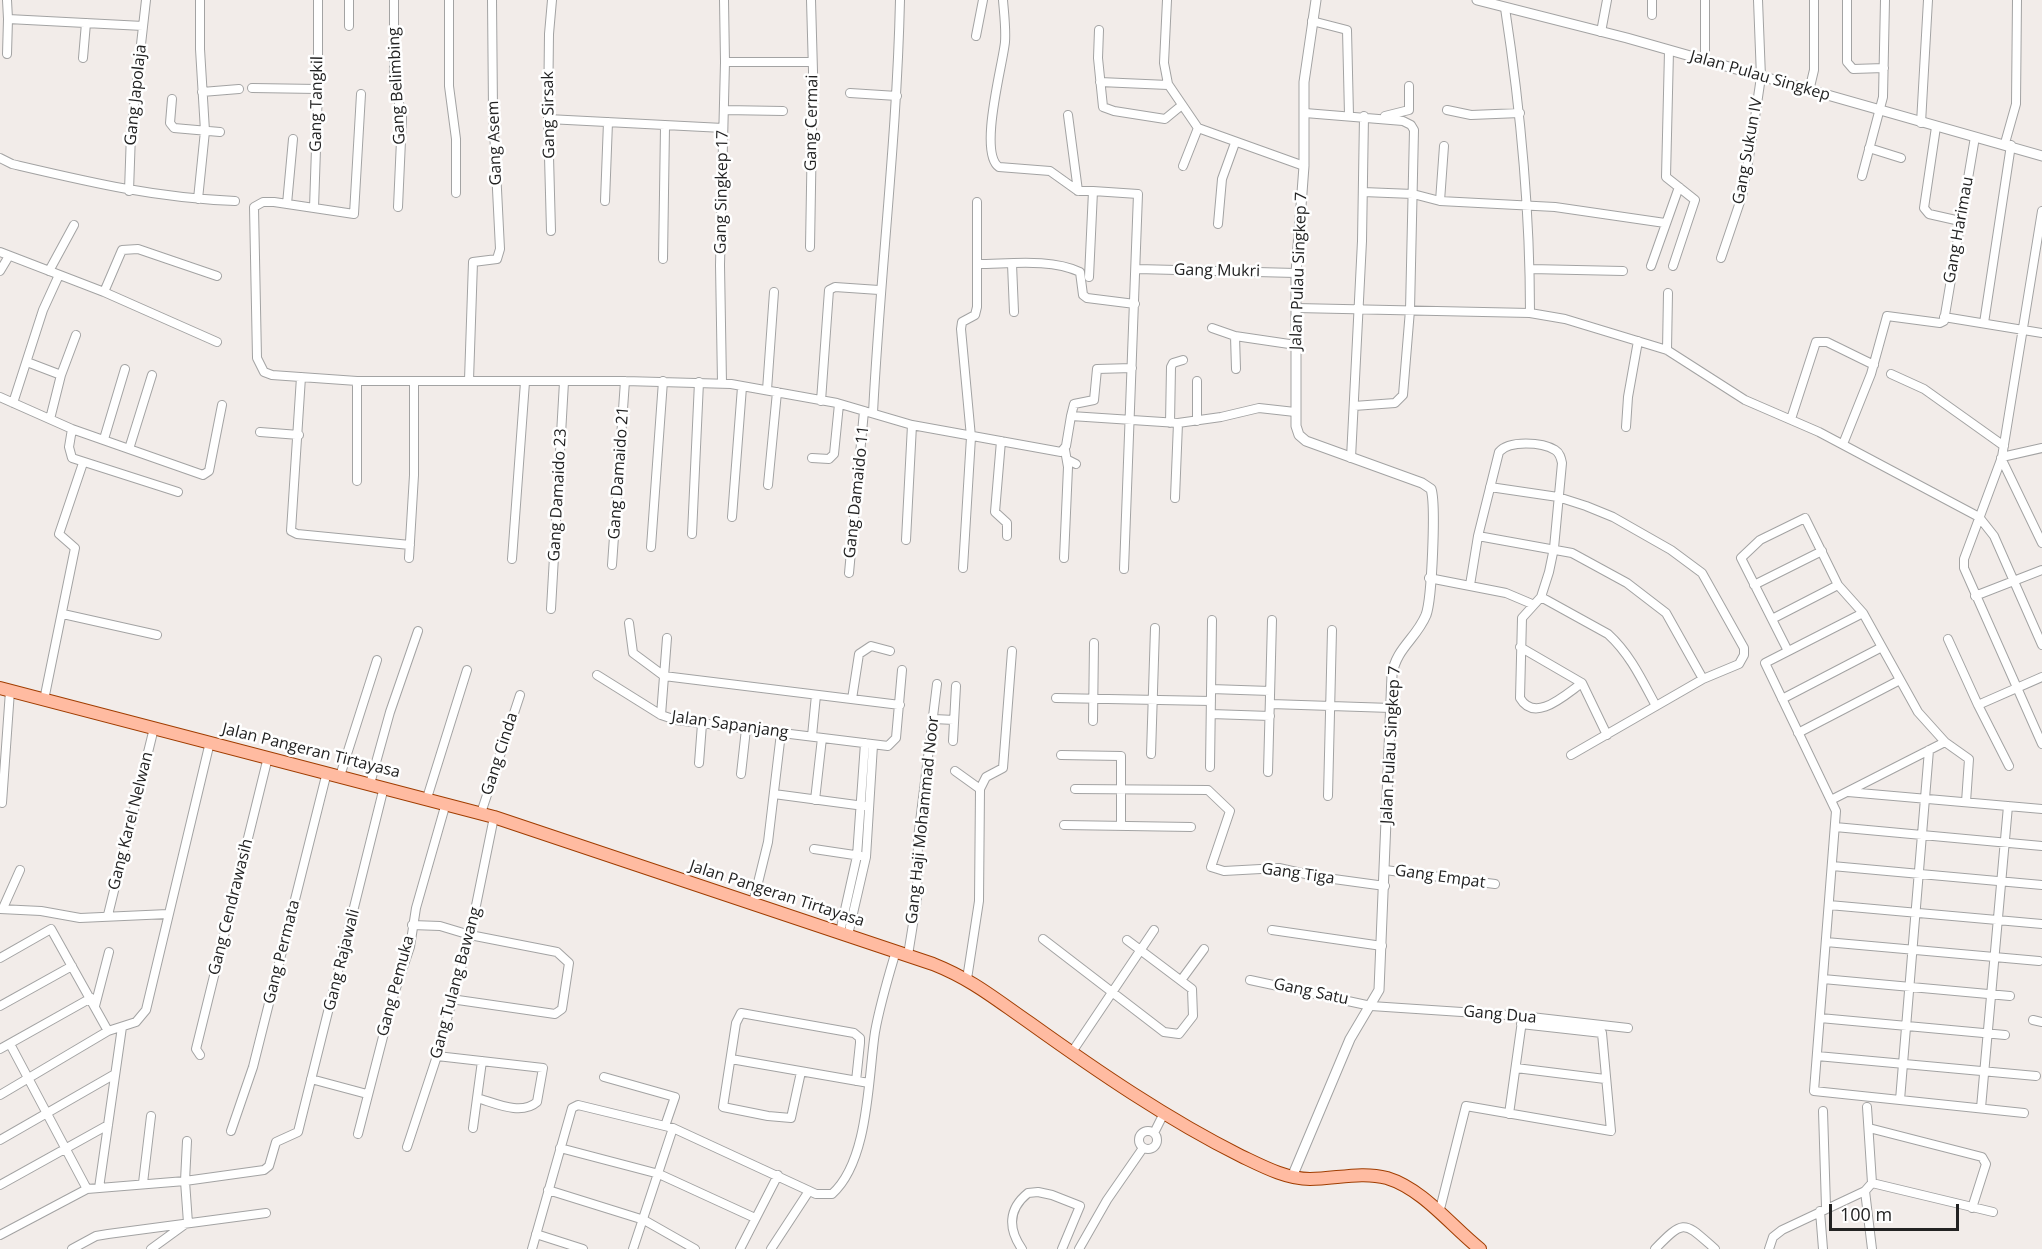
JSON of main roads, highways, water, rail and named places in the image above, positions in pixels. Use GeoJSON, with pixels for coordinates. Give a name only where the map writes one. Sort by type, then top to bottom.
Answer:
{"type":"FeatureCollection","features":[{"type":"Feature","properties":{"kind":"main road","name":"Jalan Pangeran Tirtayasa"},"geometry":{"type":"LineString","coordinates":[[5,690],[481,813],[902,953],[967,979],[1164,1113],[1239,1155],[1292,1177],[1308,1179],[1371,1175],[1399,1182],[1480,1249]]}}]}
